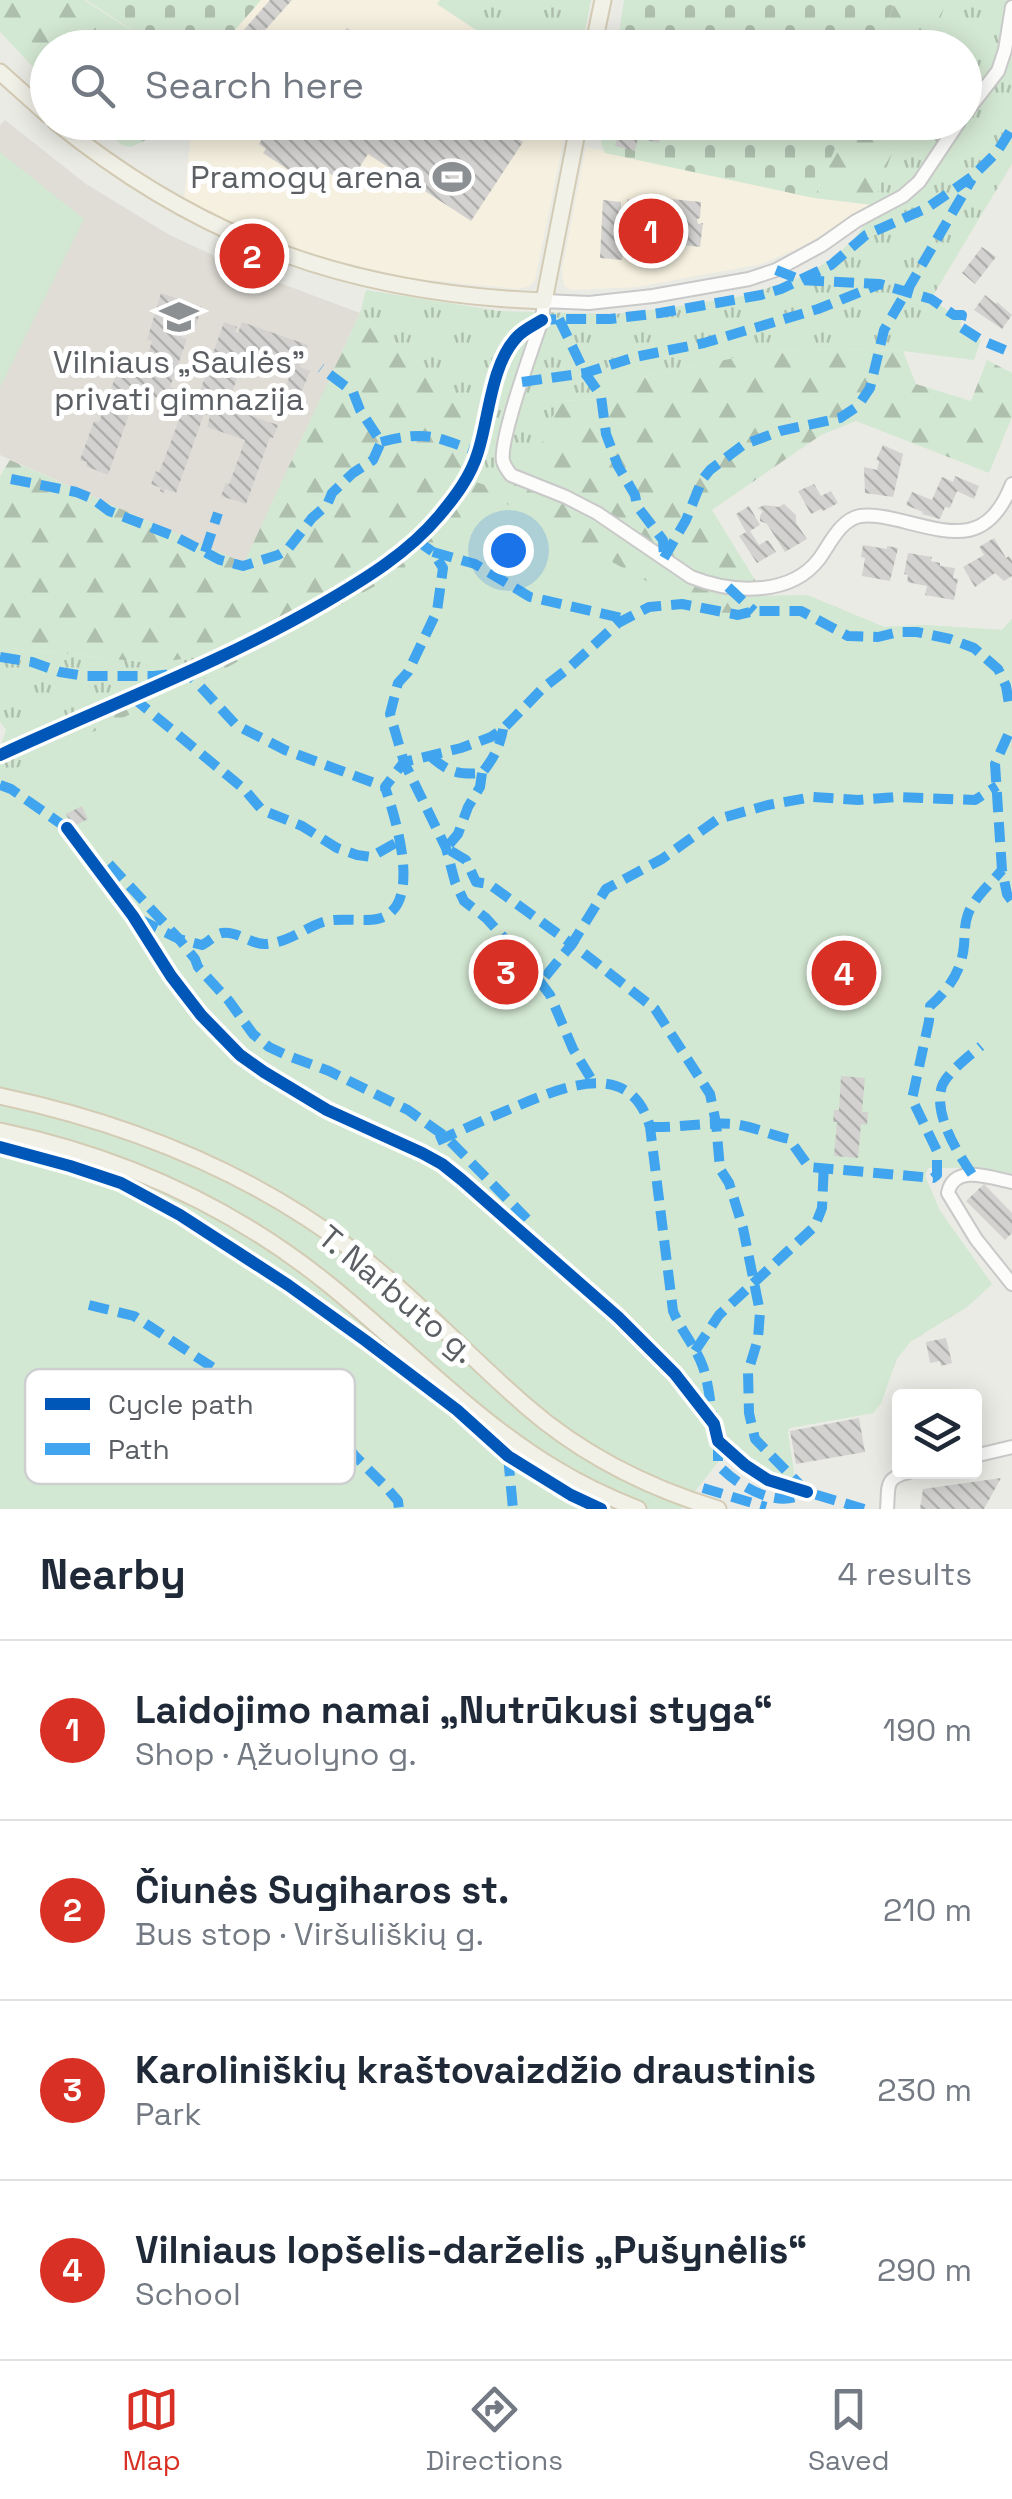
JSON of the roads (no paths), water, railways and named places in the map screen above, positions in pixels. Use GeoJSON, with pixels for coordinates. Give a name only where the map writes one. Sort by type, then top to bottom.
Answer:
{"type":"FeatureCollection","features":[{"type":"Feature","properties":{"kind":"main road"},"geometry":{"type":"LineString","coordinates":[[596,30],[602,0]]}},
{"type":"Feature","properties":{"kind":"main road"},"geometry":{"type":"LineString","coordinates":[[4,83],[30,102]]}},
{"type":"Feature","properties":{"kind":"main road"},"geometry":{"type":"LineString","coordinates":[[80,140],[136,181],[254,243],[396,285],[544,302],[576,140]]}},
{"type":"Feature","properties":{"kind":"main road","name":"T. Narbuto g."},"geometry":{"type":"LineString","coordinates":[[0,1096],[63,1110],[156,1140],[253,1185],[351,1248],[528,1408],[573,1442],[617,1468],[682,1498],[718,1509]]}},
{"type":"Feature","properties":{"kind":"main road","name":"T. Narbuto g."},"geometry":{"type":"LineString","coordinates":[[0,1130],[142,1172],[228,1215],[326,1282],[528,1451],[589,1487],[638,1509]]}},
{"type":"Feature","properties":{"kind":"street"},"geometry":{"type":"LineString","coordinates":[[982,92],[998,71],[1006,50],[1012,6]]}},
{"type":"Feature","properties":{"kind":"street"},"geometry":{"type":"LineString","coordinates":[[947,140],[919,182],[903,196],[776,270],[748,279],[653,296],[589,303],[544,302],[502,457],[512,475],[597,513],[691,576],[728,587],[768,587],[790,581],[806,572],[840,528],[858,516],[969,532],[995,513],[1012,484]]}},
{"type":"Feature","properties":{"kind":"street"},"geometry":{"type":"LineString","coordinates":[[1012,1182],[972,1174],[954,1180],[948,1192],[968,1228],[1012,1284]]}},
{"type":"Feature","properties":{"kind":"street"},"geometry":{"type":"LineString","coordinates":[[982,1454],[1012,1448]]}},
{"type":"Feature","properties":{"kind":"street"},"geometry":{"type":"LineString","coordinates":[[887,1509],[892,1479]]}},
{"type":"Feature","properties":{"kind":"place","name":"Pramogų arena"},"geometry":{"type":"Point","coordinates":[452,177]}},
{"type":"Feature","properties":{"kind":"place","name":"Laidojimo namai „Nutrūkusi styga“"},"geometry":{"type":"Point","coordinates":[651,231]}},
{"type":"Feature","properties":{"kind":"place","name":"Čiunės Sugiharos st."},"geometry":{"type":"Point","coordinates":[252,256]}},
{"type":"Feature","properties":{"kind":"place","name":"Vilniaus „Saulės” privati gimnazija"},"geometry":{"type":"Point","coordinates":[179,317]}},
{"type":"Feature","properties":{"kind":"place","name":"Karoliniškių kraštovaizdžio draustinis"},"geometry":{"type":"Point","coordinates":[506,972]}},
{"type":"Feature","properties":{"kind":"place","name":"Vilniaus lopšelis-darželis „Pušynėlis“"},"geometry":{"type":"Point","coordinates":[844,973]}}]}
